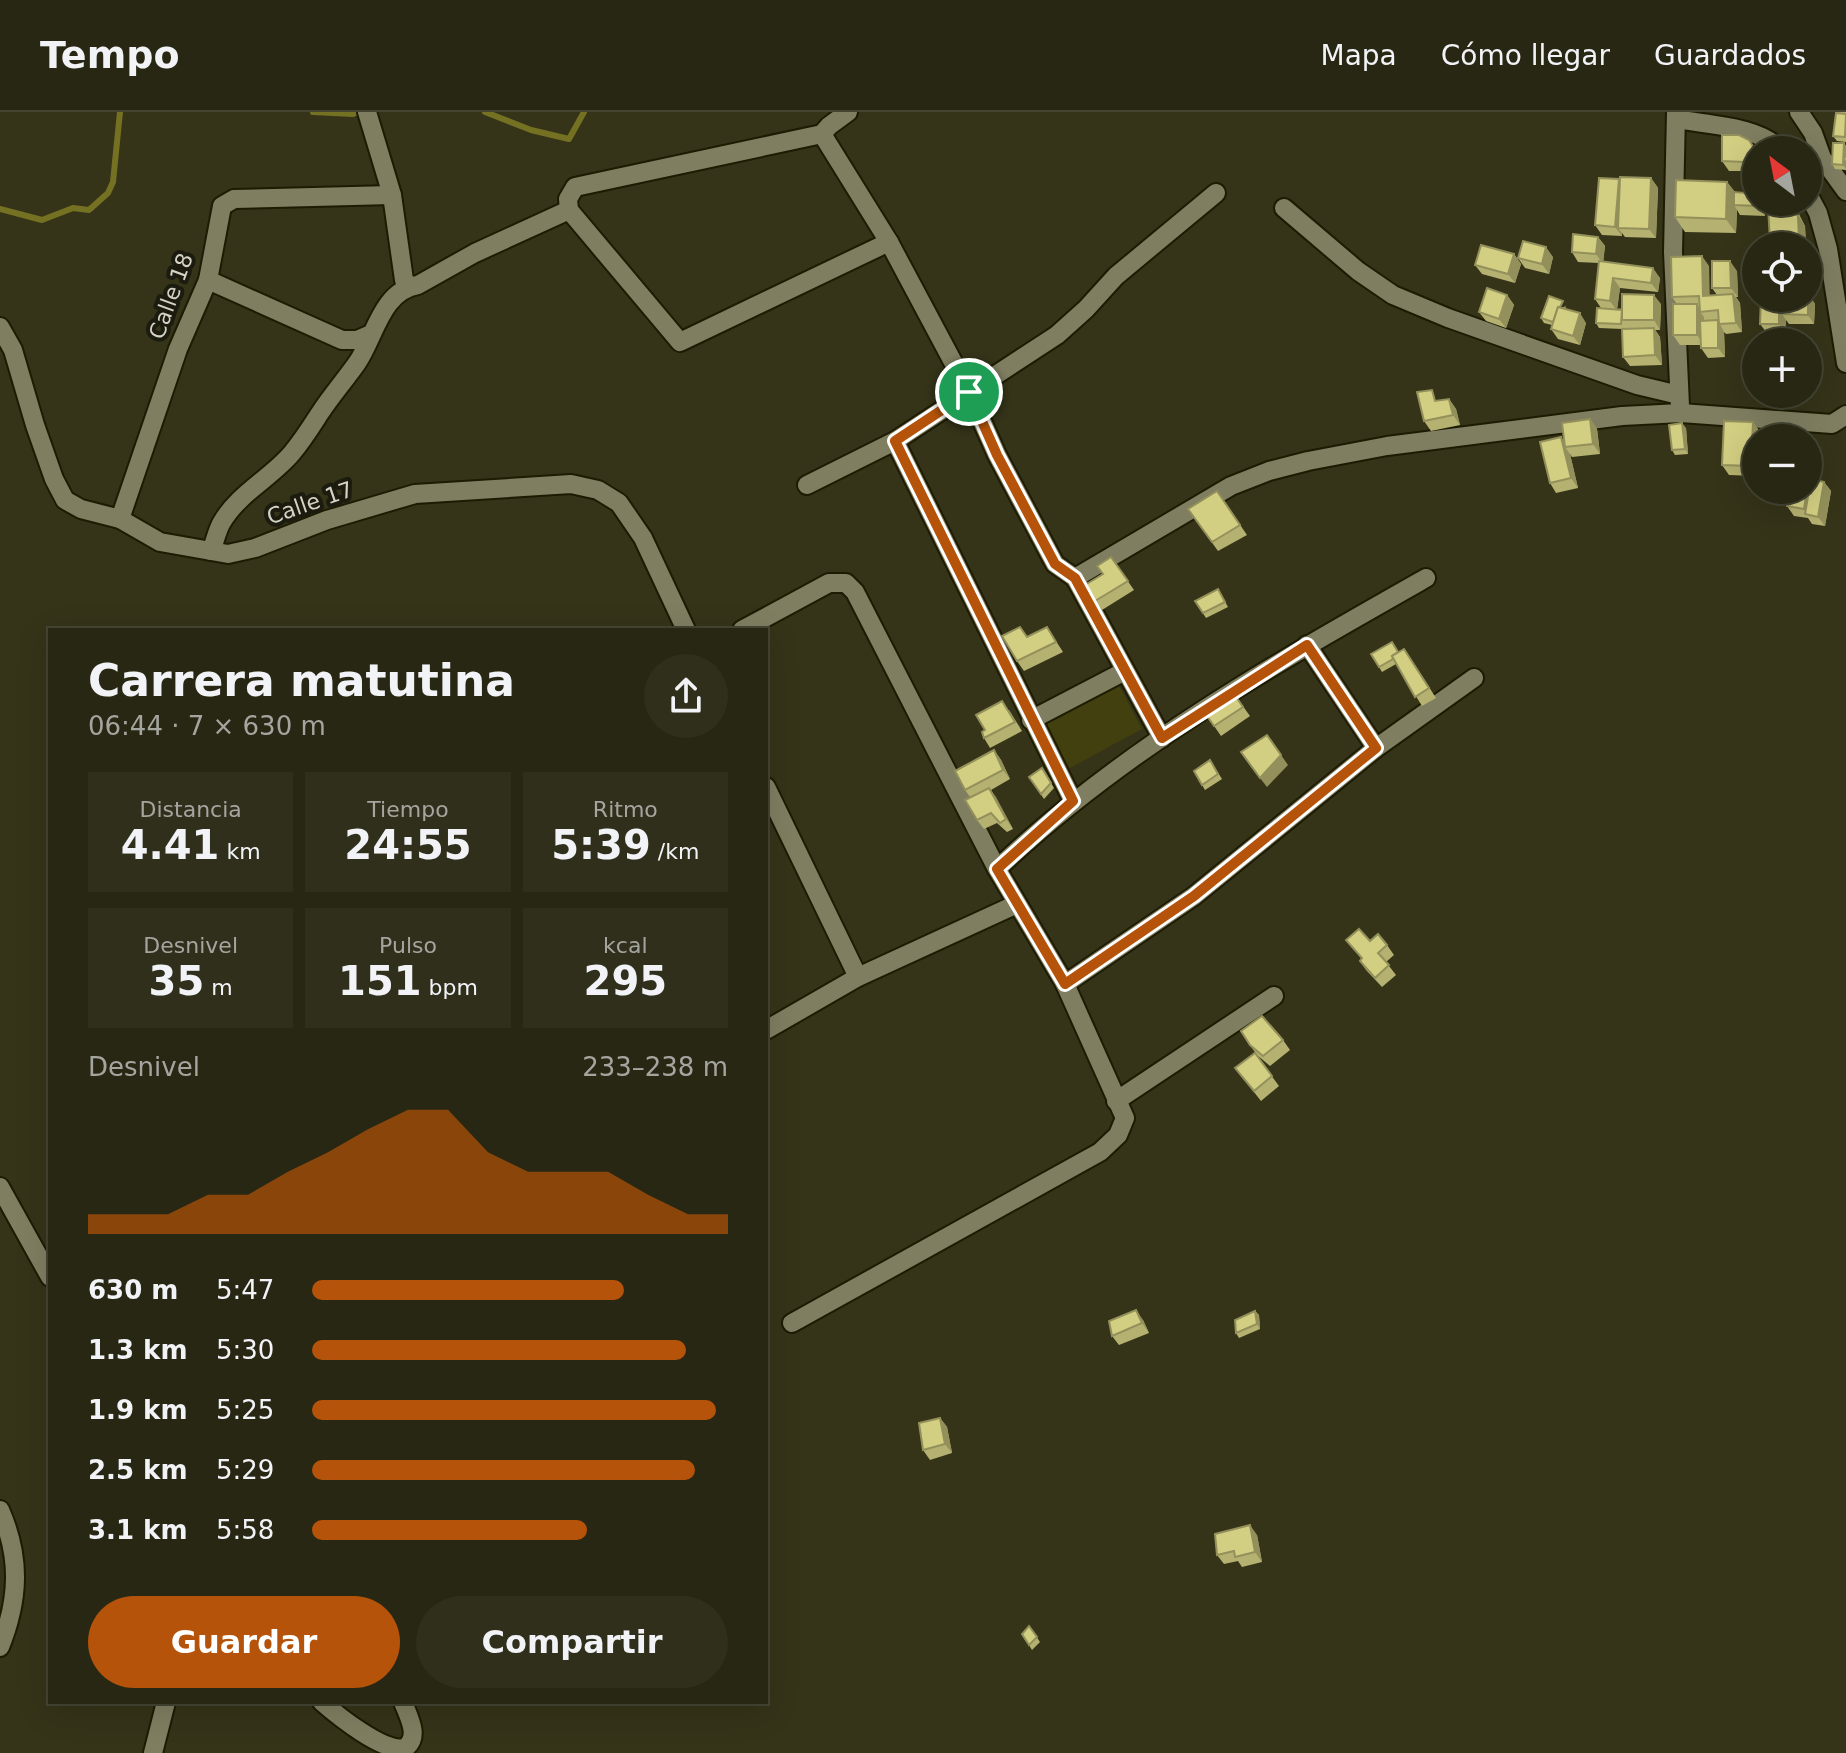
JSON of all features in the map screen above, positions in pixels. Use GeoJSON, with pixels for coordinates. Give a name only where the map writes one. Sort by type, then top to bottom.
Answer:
{"type":"FeatureCollection","features":[{"type":"Feature","properties":{"kind":"street"},"geometry":{"type":"LineString","coordinates":[[848,112],[822,134],[575,187],[568,199],[569,210],[680,342],[889,242]]}},
{"type":"Feature","properties":{"kind":"street"},"geometry":{"type":"LineString","coordinates":[[1805,114],[1822,158],[1846,191]]}},
{"type":"Feature","properties":{"kind":"street"},"geometry":{"type":"LineString","coordinates":[[1680,404],[1673,252],[1676,116],[1760,136]]}},
{"type":"Feature","properties":{"kind":"street"},"geometry":{"type":"LineString","coordinates":[[370,120],[392,195],[404,280],[409,286]]}},
{"type":"Feature","properties":{"kind":"street"},"geometry":{"type":"LineString","coordinates":[[822,134],[889,242],[1055,564],[1075,578],[1162,738]]}},
{"type":"Feature","properties":{"kind":"street"},"geometry":{"type":"LineString","coordinates":[[807,485],[895,441],[1057,335],[1116,276],[1216,193]]}},
{"type":"Feature","properties":{"kind":"street","name":"Calle 18"},"geometry":{"type":"LineString","coordinates":[[120,519],[178,349],[208,280],[220,212],[227,201],[392,195]]}},
{"type":"Feature","properties":{"kind":"street"},"geometry":{"type":"LineString","coordinates":[[1284,208],[1358,271],[1393,295],[1448,318],[1637,385],[1680,404]]}},
{"type":"Feature","properties":{"kind":"street"},"geometry":{"type":"LineString","coordinates":[[211,551],[222,522],[249,491],[289,457],[308,435],[358,361],[393,298],[409,286],[418,285],[475,253],[569,210]]}},
{"type":"Feature","properties":{"kind":"street"},"geometry":{"type":"LineString","coordinates":[[1819,216],[1828,249],[1846,363]]}},
{"type":"Feature","properties":{"kind":"street"},"geometry":{"type":"LineString","coordinates":[[208,280],[342,340],[357,340],[371,334]]}},
{"type":"Feature","properties":{"kind":"street","name":"Calle 17"},"geometry":{"type":"LineString","coordinates":[[0,327],[13,350],[54,479],[65,500],[81,509],[120,519],[160,542],[228,554],[255,548],[327,520],[415,494],[571,484],[598,490],[619,503],[643,538],[685,628]]}},
{"type":"Feature","properties":{"kind":"street"},"geometry":{"type":"LineString","coordinates":[[1075,578],[1231,486],[1269,471],[1387,446],[1680,404],[1832,424],[1846,415]]}},
{"type":"Feature","properties":{"kind":"street"},"geometry":{"type":"LineString","coordinates":[[895,441],[1073,801]]}},
{"type":"Feature","properties":{"kind":"street"},"geometry":{"type":"LineString","coordinates":[[997,869],[1073,801],[1162,738],[1307,645],[1426,578]]}},
{"type":"Feature","properties":{"kind":"street"},"geometry":{"type":"LineString","coordinates":[[746,628],[829,583],[846,583],[855,592],[997,869],[1065,984],[1125,1118],[1118,1135],[1100,1152],[792,1323]]}},
{"type":"Feature","properties":{"kind":"street"},"geometry":{"type":"LineString","coordinates":[[1307,645],[1376,748]]}},
{"type":"Feature","properties":{"kind":"street"},"geometry":{"type":"LineString","coordinates":[[1031,720],[1125,671]]}},
{"type":"Feature","properties":{"kind":"street"},"geometry":{"type":"LineString","coordinates":[[1065,984],[1194,896],[1376,748],[1474,678]]}},
{"type":"Feature","properties":{"kind":"street"},"geometry":{"type":"LineString","coordinates":[[768,791],[858,977]]}},
{"type":"Feature","properties":{"kind":"street"},"geometry":{"type":"LineString","coordinates":[[768,1029],[858,977],[1017,904]]}},
{"type":"Feature","properties":{"kind":"street"},"geometry":{"type":"LineString","coordinates":[[1116,1101],[1274,996]]}},
{"type":"Feature","properties":{"kind":"street"},"geometry":{"type":"LineString","coordinates":[[0,1187],[48,1273]]}},
{"type":"Feature","properties":{"kind":"street"},"geometry":{"type":"LineString","coordinates":[[0,1510],[10,1531],[16,1560],[11,1619],[0,1647]]}},
{"type":"Feature","properties":{"kind":"street"},"geometry":{"type":"LineString","coordinates":[[153,1753],[165,1704]]}},
{"type":"Feature","properties":{"kind":"street"},"geometry":{"type":"LineString","coordinates":[[324,1704],[378,1747],[394,1752],[404,1750],[411,1743],[414,1733],[404,1704]]}},
{"type":"Feature","properties":{"kind":"shaded area"},"geometry":{"type":"Polygon","coordinates":[[[1117,682],[1142,729],[1066,770],[1041,723],[1117,682]]]}},
{"type":"Feature","properties":{"kind":"building"},"geometry":{"type":"Polygon","coordinates":[[[1836,113],[1846,114],[1845,137],[1833,136],[1836,113]]]}},
{"type":"Feature","properties":{"kind":"building"},"geometry":{"type":"Polygon","coordinates":[[[1722,135],[1742,136],[1742,162],[1722,161],[1722,135]]]}},
{"type":"Feature","properties":{"kind":"building"},"geometry":{"type":"Polygon","coordinates":[[[1833,143],[1844,143],[1843,165],[1832,164],[1833,143]]]}},
{"type":"Feature","properties":{"kind":"building"},"geometry":{"type":"Polygon","coordinates":[[[1620,177],[1651,178],[1649,229],[1618,228],[1620,177]]]}},
{"type":"Feature","properties":{"kind":"building"},"geometry":{"type":"Polygon","coordinates":[[[1599,178],[1619,179],[1615,227],[1595,225],[1599,178]]]}},
{"type":"Feature","properties":{"kind":"building"},"geometry":{"type":"Polygon","coordinates":[[[1676,180],[1727,182],[1726,219],[1675,217],[1676,180]]]}},
{"type":"Feature","properties":{"kind":"building"},"geometry":{"type":"Polygon","coordinates":[[[1734,192],[1742,193],[1742,205],[1734,205],[1734,192]]]}},
{"type":"Feature","properties":{"kind":"building"},"geometry":{"type":"Polygon","coordinates":[[[1769,216],[1798,216],[1799,232],[1769,232],[1769,216]]]}},
{"type":"Feature","properties":{"kind":"building"},"geometry":{"type":"Polygon","coordinates":[[[1573,234],[1598,237],[1596,254],[1572,252],[1573,234]]]}},
{"type":"Feature","properties":{"kind":"building"},"geometry":{"type":"Polygon","coordinates":[[[1523,241],[1546,247],[1542,264],[1518,258],[1523,241]]]}},
{"type":"Feature","properties":{"kind":"building"},"geometry":{"type":"Polygon","coordinates":[[[1481,245],[1514,254],[1508,274],[1475,265],[1481,245]]]}},
{"type":"Feature","properties":{"kind":"building"},"geometry":{"type":"Polygon","coordinates":[[[1702,256],[1703,296],[1733,294],[1736,323],[1719,324],[1718,310],[1700,312],[1699,296],[1672,297],[1671,257],[1702,256]]]}},
{"type":"Feature","properties":{"kind":"building"},"geometry":{"type":"Polygon","coordinates":[[[1599,261],[1653,268],[1651,283],[1613,278],[1610,301],[1595,299],[1599,261]]]}},
{"type":"Feature","properties":{"kind":"building"},"geometry":{"type":"Polygon","coordinates":[[[1712,261],[1730,261],[1731,288],[1712,288],[1712,261]]]}},
{"type":"Feature","properties":{"kind":"building"},"geometry":{"type":"Polygon","coordinates":[[[1487,288],[1507,295],[1499,319],[1479,312],[1487,288]]]}},
{"type":"Feature","properties":{"kind":"building"},"geometry":{"type":"Polygon","coordinates":[[[1622,294],[1654,295],[1654,320],[1622,320],[1622,294]]]}},
{"type":"Feature","properties":{"kind":"building"},"geometry":{"type":"Polygon","coordinates":[[[1549,296],[1563,301],[1553,322],[1541,318],[1549,296]]]}},
{"type":"Feature","properties":{"kind":"building"},"geometry":{"type":"Polygon","coordinates":[[[1673,304],[1697,304],[1697,335],[1673,335],[1673,304]]]}},
{"type":"Feature","properties":{"kind":"building"},"geometry":{"type":"Polygon","coordinates":[[[1558,307],[1580,313],[1573,336],[1551,329],[1558,307]]]}},
{"type":"Feature","properties":{"kind":"building"},"geometry":{"type":"Polygon","coordinates":[[[1597,308],[1622,310],[1621,324],[1596,323],[1597,308]]]}},
{"type":"Feature","properties":{"kind":"building"},"geometry":{"type":"Polygon","coordinates":[[[1760,312],[1779,312],[1779,324],[1760,324],[1760,312]]]}},
{"type":"Feature","properties":{"kind":"building"},"geometry":{"type":"Polygon","coordinates":[[[1782,312],[1808,312],[1808,315],[1782,312]]]}},
{"type":"Feature","properties":{"kind":"building"},"geometry":{"type":"Polygon","coordinates":[[[1718,320],[1718,348],[1701,348],[1700,321],[1718,320]]]}},
{"type":"Feature","properties":{"kind":"building"},"geometry":{"type":"Polygon","coordinates":[[[1654,328],[1655,355],[1623,357],[1622,329],[1654,328]]]}},
{"type":"Feature","properties":{"kind":"building"},"geometry":{"type":"Polygon","coordinates":[[[1432,390],[1435,401],[1449,399],[1453,415],[1424,421],[1417,392],[1432,390]]]}},
{"type":"Feature","properties":{"kind":"building"},"geometry":{"type":"Polygon","coordinates":[[[1590,419],[1593,444],[1565,447],[1562,423],[1590,419]]]}},
{"type":"Feature","properties":{"kind":"building"},"geometry":{"type":"Polygon","coordinates":[[[1724,421],[1753,422],[1742,424],[1742,466],[1722,465],[1724,421]]]}},
{"type":"Feature","properties":{"kind":"building"},"geometry":{"type":"Polygon","coordinates":[[[1682,423],[1685,449],[1672,450],[1669,425],[1682,423]]]}},
{"type":"Feature","properties":{"kind":"building"},"geometry":{"type":"Polygon","coordinates":[[[1561,437],[1571,478],[1550,483],[1540,442],[1561,437]]]}},
{"type":"Feature","properties":{"kind":"building"},"geometry":{"type":"Polygon","coordinates":[[[1217,491],[1240,525],[1212,542],[1188,509],[1217,491]]]}},
{"type":"Feature","properties":{"kind":"building"},"geometry":{"type":"Polygon","coordinates":[[[1787,504],[1805,504],[1804,509],[1787,504]]]}},
{"type":"Feature","properties":{"kind":"building"},"geometry":{"type":"Polygon","coordinates":[[[1807,504],[1820,504],[1818,517],[1805,514],[1807,504]]]}},
{"type":"Feature","properties":{"kind":"building"},"geometry":{"type":"Polygon","coordinates":[[[1111,557],[1128,581],[1095,601],[1085,585],[1103,574],[1097,566],[1111,557]]]}},
{"type":"Feature","properties":{"kind":"building"},"geometry":{"type":"Polygon","coordinates":[[[1218,589],[1225,602],[1203,613],[1195,601],[1218,589]]]}},
{"type":"Feature","properties":{"kind":"building"},"geometry":{"type":"Polygon","coordinates":[[[1020,627],[1027,637],[1047,627],[1056,642],[1017,661],[1002,636],[1020,627]]]}},
{"type":"Feature","properties":{"kind":"building"},"geometry":{"type":"Polygon","coordinates":[[[1392,642],[1398,652],[1379,667],[1371,654],[1392,642]]]}},
{"type":"Feature","properties":{"kind":"building"},"geometry":{"type":"Polygon","coordinates":[[[1404,649],[1429,688],[1415,697],[1392,656],[1404,649]]]}},
{"type":"Feature","properties":{"kind":"building"},"geometry":{"type":"Polygon","coordinates":[[[1232,691],[1243,707],[1214,726],[1203,710],[1232,691]]]}},
{"type":"Feature","properties":{"kind":"building"},"geometry":{"type":"Polygon","coordinates":[[[1002,701],[1015,722],[984,738],[982,732],[985,730],[976,715],[1002,701]]]}},
{"type":"Feature","properties":{"kind":"building"},"geometry":{"type":"Polygon","coordinates":[[[1267,735],[1281,755],[1260,778],[1241,752],[1267,735]]]}},
{"type":"Feature","properties":{"kind":"building"},"geometry":{"type":"Polygon","coordinates":[[[994,750],[1003,770],[965,790],[955,771],[994,750]]]}},
{"type":"Feature","properties":{"kind":"building"},"geometry":{"type":"Polygon","coordinates":[[[1210,760],[1218,774],[1202,785],[1194,771],[1210,760]]]}},
{"type":"Feature","properties":{"kind":"building"},"geometry":{"type":"Polygon","coordinates":[[[1042,768],[1051,783],[1041,794],[1029,777],[1042,768]]]}},
{"type":"Feature","properties":{"kind":"building"},"geometry":{"type":"Polygon","coordinates":[[[989,788],[1006,819],[1000,823],[991,813],[977,820],[965,800],[989,788]]]}},
{"type":"Feature","properties":{"kind":"building"},"geometry":{"type":"Polygon","coordinates":[[[1359,929],[1370,941],[1378,934],[1387,945],[1378,953],[1389,965],[1375,978],[1346,940],[1359,929]]]}},
{"type":"Feature","properties":{"kind":"building"},"geometry":{"type":"Polygon","coordinates":[[[1262,1016],[1283,1040],[1263,1056],[1250,1045],[1241,1031],[1262,1016]]]}},
{"type":"Feature","properties":{"kind":"building"},"geometry":{"type":"Polygon","coordinates":[[[1255,1053],[1272,1076],[1254,1091],[1235,1068],[1255,1053]]]}},
{"type":"Feature","properties":{"kind":"building"},"geometry":{"type":"Polygon","coordinates":[[[1136,1310],[1142,1323],[1112,1336],[1109,1321],[1136,1310]]]}},
{"type":"Feature","properties":{"kind":"building"},"geometry":{"type":"Polygon","coordinates":[[[1255,1311],[1257,1324],[1236,1333],[1235,1320],[1255,1311]]]}},
{"type":"Feature","properties":{"kind":"building"},"geometry":{"type":"Polygon","coordinates":[[[940,1418],[945,1444],[923,1450],[919,1423],[940,1418]]]}},
{"type":"Feature","properties":{"kind":"building"},"geometry":{"type":"Polygon","coordinates":[[[1250,1525],[1255,1552],[1235,1557],[1234,1551],[1217,1555],[1215,1534],[1250,1525]]]}},
{"type":"Feature","properties":{"kind":"building"},"geometry":{"type":"Polygon","coordinates":[[[1029,1626],[1037,1637],[1029,1645],[1022,1634],[1029,1626]]]}},
{"type":"Feature","properties":{"kind":"waterway"},"geometry":{"type":"LineString","coordinates":[[0,209],[42,220],[73,208],[89,210],[108,193],[113,182],[120,112]]}},
{"type":"Feature","properties":{"kind":"waterway"},"geometry":{"type":"LineString","coordinates":[[313,112],[359,112]]}},
{"type":"Feature","properties":{"kind":"waterway"},"geometry":{"type":"LineString","coordinates":[[485,112],[531,130],[569,139],[584,112]]}},
{"type":"Feature","properties":{"kind":"route"},"geometry":{"type":"LineString","coordinates":[[969,392],[997,455],[1055,564],[1075,578],[1162,738],[1307,645],[1376,748],[1194,896],[1065,984],[997,869],[1073,801],[895,441],[969,392]]}}]}
